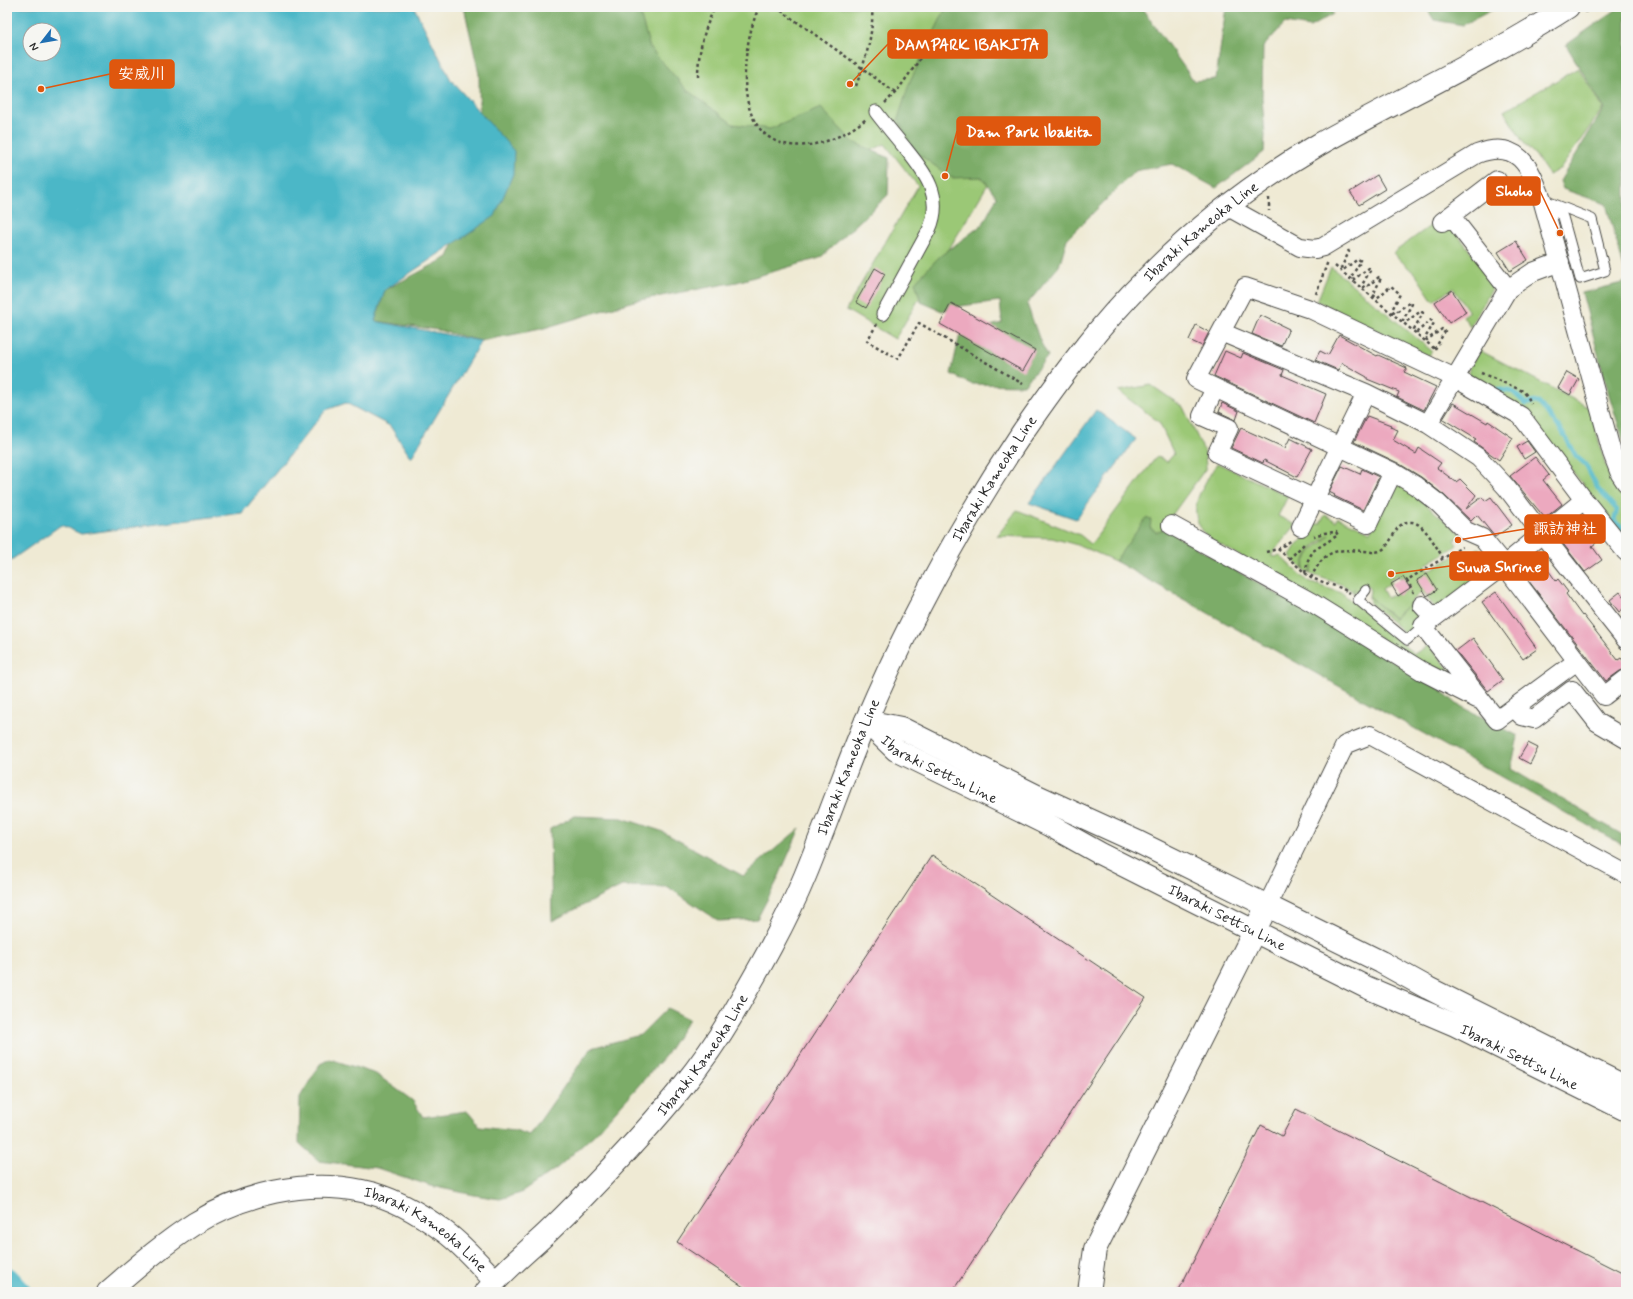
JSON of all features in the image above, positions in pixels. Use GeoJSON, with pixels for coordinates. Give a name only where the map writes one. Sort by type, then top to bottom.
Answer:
{"type":"FeatureCollection","features":[{"type":"Feature","properties":{"kind":"main road","name":"Ibaraki Kameoka Line"},"geometry":{"type":"LineString","coordinates":[[108,1292],[168,1243],[193,1225],[214,1213],[235,1203],[259,1195],[281,1190],[313,1187],[331,1187],[363,1191],[404,1206],[445,1232],[462,1246],[490,1286],[550,1230],[606,1173],[652,1123],[709,1052],[731,1018],[782,926],[804,878],[866,721],[914,618],[961,531],[997,471],[1051,391],[1087,344],[1126,299],[1169,256],[1263,181],[1315,147],[1495,50],[1568,7]]}},
{"type":"Feature","properties":{"kind":"main road","name":"Ibaraki Settsu Line"},"geometry":{"type":"LineString","coordinates":[[866,721],[900,728],[1037,796],[1138,842],[1381,962],[1428,988],[1626,1088]]}},
{"type":"Feature","properties":{"kind":"main road","name":"Ibaraki Settsu Line"},"geometry":{"type":"LineString","coordinates":[[866,721],[896,750],[1049,825],[1101,854],[1254,931],[1366,986],[1455,1025],[1626,1110]]}},
{"type":"Feature","properties":{"kind":"main road"},"geometry":{"type":"LineString","coordinates":[[1089,1292],[1095,1249],[1267,906]]}},
{"type":"Feature","properties":{"kind":"street"},"geometry":{"type":"LineString","coordinates":[[876,112],[923,170],[933,194],[935,207],[933,220],[929,230],[883,314]]}},
{"type":"Feature","properties":{"kind":"street"},"geometry":{"type":"LineString","coordinates":[[1228,208],[1296,245],[1307,249],[1314,249],[1323,247],[1477,154],[1495,150],[1508,151],[1524,161],[1531,171],[1542,199],[1612,453],[1620,474],[1626,483]]}},
{"type":"Feature","properties":{"kind":"street"},"geometry":{"type":"LineString","coordinates":[[1497,180],[1446,219],[1508,289]]}},
{"type":"Feature","properties":{"kind":"street"},"geometry":{"type":"LineString","coordinates":[[1428,424],[1508,289],[1533,272],[1560,262]]}},
{"type":"Feature","properties":{"kind":"street"},"geometry":{"type":"LineString","coordinates":[[1626,552],[1584,500],[1521,416],[1454,378],[1310,309],[1245,286],[1196,379],[1340,446],[1393,472],[1416,486],[1438,502],[1466,531],[1482,538],[1604,696],[1626,680]]}},
{"type":"Feature","properties":{"kind":"street"},"geometry":{"type":"LineString","coordinates":[[1221,332],[1366,393],[1428,424],[1479,458],[1506,487],[1626,640]]}},
{"type":"Feature","properties":{"kind":"street"},"geometry":{"type":"LineString","coordinates":[[1215,388],[1202,416],[1229,428],[1217,453],[1368,524],[1393,472]]}},
{"type":"Feature","properties":{"kind":"street"},"geometry":{"type":"LineString","coordinates":[[1306,535],[1315,498],[1366,393]]}},
{"type":"Feature","properties":{"kind":"street"},"geometry":{"type":"LineString","coordinates":[[1577,661],[1498,720],[1483,702],[1424,612],[1504,565],[1584,500]]}},
{"type":"Feature","properties":{"kind":"street"},"geometry":{"type":"LineString","coordinates":[[1176,532],[1312,602],[1422,671],[1483,702]]}},
{"type":"Feature","properties":{"kind":"street"},"geometry":{"type":"LineString","coordinates":[[1514,708],[1522,716],[1534,719],[1572,690],[1597,722],[1626,739]]}},
{"type":"Feature","properties":{"kind":"street"},"geometry":{"type":"LineString","coordinates":[[1267,906],[1345,745],[1370,735],[1626,874]]}},
{"type":"Feature","properties":{"kind":"lane"},"geometry":{"type":"LineString","coordinates":[[1542,199],[1592,219],[1606,271],[1580,279],[1563,217],[1542,199]]}},
{"type":"Feature","properties":{"kind":"lane"},"geometry":{"type":"LineString","coordinates":[[1366,590],[1358,600],[1407,640],[1424,612]]}},
{"type":"Feature","properties":{"kind":"path"},"geometry":{"type":"LineString","coordinates":[[698,77],[698,65],[704,34],[708,20],[715,7]]}},
{"type":"Feature","properties":{"kind":"path"},"geometry":{"type":"LineString","coordinates":[[759,7],[747,48],[746,79],[748,104],[757,127],[764,135],[773,141],[785,145],[798,146],[815,144],[848,132],[876,112],[895,93],[920,59]]}},
{"type":"Feature","properties":{"kind":"path"},"geometry":{"type":"LineString","coordinates":[[776,7],[895,93]]}},
{"type":"Feature","properties":{"kind":"path"},"geometry":{"type":"LineString","coordinates":[[856,86],[871,30],[872,7]]}},
{"type":"Feature","properties":{"kind":"path"},"geometry":{"type":"LineString","coordinates":[[1335,266],[1435,349],[1445,332],[1442,329],[1427,340],[1425,338],[1434,322],[1431,320],[1417,332],[1414,329],[1423,313],[1421,311],[1406,322],[1403,320],[1412,304],[1410,302],[1395,313],[1392,310],[1400,294],[1391,286],[1376,298],[1373,295],[1381,278],[1379,277],[1365,288],[1362,285],[1370,269],[1369,268],[1354,279],[1352,277],[1361,261],[1358,259],[1343,270],[1341,268],[1349,252],[1346,249]]}},
{"type":"Feature","properties":{"kind":"path"},"geometry":{"type":"LineString","coordinates":[[1313,300],[1326,266]]}},
{"type":"Feature","properties":{"kind":"path"},"geometry":{"type":"LineString","coordinates":[[883,314],[867,341],[898,359],[919,323],[1023,384]]}},
{"type":"Feature","properties":{"kind":"path"},"geometry":{"type":"LineString","coordinates":[[1310,578],[1318,564],[1328,554],[1342,550],[1374,552],[1381,550],[1389,543],[1398,527],[1408,522],[1416,523],[1421,526],[1443,558]]}},
{"type":"Feature","properties":{"kind":"path"},"geometry":{"type":"LineString","coordinates":[[1266,552],[1278,549],[1292,540],[1306,535],[1336,532],[1338,535],[1313,551],[1308,560],[1305,573]]}},
{"type":"Feature","properties":{"kind":"path"},"geometry":{"type":"LineString","coordinates":[[1289,559],[1294,556],[1306,535]]}},
{"type":"Feature","properties":{"kind":"path"},"geometry":{"type":"LineString","coordinates":[[1424,612],[1414,596],[1415,594],[1407,580],[1460,548]]}},
{"type":"Feature","properties":{"kind":"path"},"geometry":{"type":"LineString","coordinates":[[1278,549],[1310,578],[1341,588],[1351,594]]}},
{"type":"Feature","properties":{"kind":"green space"},"geometry":{"type":"Polygon","coordinates":[[[464,7],[638,7],[650,48],[687,90],[733,124],[770,129],[821,108],[853,142],[889,158],[888,195],[820,258],[737,282],[634,301],[541,329],[481,341],[438,330],[375,321],[385,290],[448,257],[480,184],[479,74],[464,7]]]}},
{"type":"Feature","properties":{"kind":"green space"},"geometry":{"type":"Polygon","coordinates":[[[631,7],[945,7],[946,15],[909,109],[988,184],[895,339],[846,310],[918,186],[885,144],[858,157],[808,169],[653,78],[631,7]]]}},
{"type":"Feature","properties":{"kind":"green space"},"geometry":{"type":"Polygon","coordinates":[[[944,7],[1141,7],[1194,81],[1216,79],[1226,7],[1330,7],[1333,14],[1310,27],[1285,23],[1263,47],[1262,98],[1265,135],[1264,152],[1216,188],[1172,164],[1135,171],[1067,239],[1059,266],[1027,304],[1040,341],[1048,356],[1024,385],[971,384],[951,374],[960,334],[1002,323],[1000,301],[961,306],[942,311],[921,302],[915,282],[939,257],[983,224],[997,197],[982,177],[952,178],[914,151],[898,119],[910,81],[944,12],[944,7]]]}},
{"type":"Feature","properties":{"kind":"green space"},"geometry":{"type":"Polygon","coordinates":[[[1426,7],[1498,7],[1463,25],[1434,20],[1426,7]]]}},
{"type":"Feature","properties":{"kind":"green space"},"geometry":{"type":"Polygon","coordinates":[[[1620,7],[1626,7],[1626,275],[1606,204],[1563,189],[1560,181],[1604,108],[1566,45],[1620,7]]]}},
{"type":"Feature","properties":{"kind":"green space"},"geometry":{"type":"Polygon","coordinates":[[[1578,68],[1603,108],[1561,168],[1549,175],[1536,156],[1523,142],[1504,111],[1578,68]]]}},
{"type":"Feature","properties":{"kind":"green space"},"geometry":{"type":"Polygon","coordinates":[[[1434,223],[1452,228],[1492,278],[1492,289],[1470,327],[1463,316],[1469,312],[1453,288],[1433,301],[1416,275],[1393,253],[1434,223]]]}},
{"type":"Feature","properties":{"kind":"green space"},"geometry":{"type":"Polygon","coordinates":[[[1331,267],[1432,351],[1429,356],[1317,301],[1331,267]]]}},
{"type":"Feature","properties":{"kind":"green space"},"geometry":{"type":"Polygon","coordinates":[[[1626,282],[1626,449],[1609,395],[1582,293],[1626,282]]]}},
{"type":"Feature","properties":{"kind":"green space"},"geometry":{"type":"Polygon","coordinates":[[[1479,350],[1590,408],[1605,464],[1626,500],[1626,539],[1525,411],[1470,382],[1469,368],[1479,350]]]}},
{"type":"Feature","properties":{"kind":"green space"},"geometry":{"type":"Polygon","coordinates":[[[1151,385],[1183,407],[1205,453],[1206,468],[1133,569],[1081,546],[1052,538],[997,536],[1017,510],[1080,535],[1091,544],[1157,456],[1167,462],[1174,454],[1159,422],[1118,391],[1151,385]]]}},
{"type":"Feature","properties":{"kind":"green space"},"geometry":{"type":"Polygon","coordinates":[[[1217,463],[1288,496],[1278,516],[1296,525],[1271,556],[1276,557],[1279,555],[1308,582],[1342,593],[1414,654],[1429,645],[1462,686],[1209,538],[1201,528],[1197,519],[1197,500],[1217,463]]]}},
{"type":"Feature","properties":{"kind":"green space"},"geometry":{"type":"Polygon","coordinates":[[[1397,480],[1462,535],[1454,540],[1457,545],[1425,565],[1428,571],[1462,552],[1465,556],[1479,548],[1492,566],[1437,610],[1427,598],[1430,595],[1427,597],[1421,592],[1411,602],[1418,612],[1418,623],[1407,635],[1370,603],[1369,596],[1370,590],[1367,585],[1354,593],[1352,592],[1355,588],[1352,591],[1343,585],[1310,574],[1312,566],[1309,573],[1304,570],[1307,557],[1313,549],[1330,535],[1312,549],[1306,557],[1303,569],[1293,560],[1290,555],[1298,543],[1306,538],[1305,533],[1312,524],[1320,524],[1325,515],[1336,521],[1338,517],[1370,532],[1397,480]],[[1398,575],[1389,580],[1391,583],[1382,589],[1387,598],[1396,593],[1398,595],[1407,590],[1406,587],[1408,585],[1403,577],[1400,578],[1398,575]],[[1369,596],[1394,619],[1410,603],[1394,618],[1369,596]]]}},
{"type":"Feature","properties":{"kind":"green space"},"geometry":{"type":"Polygon","coordinates":[[[1147,517],[1151,520],[1150,528],[1156,532],[1164,529],[1436,686],[1457,704],[1518,736],[1511,769],[1626,837],[1623,845],[1115,561],[1147,517]]]}},
{"type":"Feature","properties":{"kind":"green space"},"geometry":{"type":"Polygon","coordinates":[[[575,816],[622,818],[661,831],[743,876],[800,828],[776,883],[757,919],[719,921],[668,887],[622,886],[552,921],[550,829],[575,816]]]}},
{"type":"Feature","properties":{"kind":"green space"},"geometry":{"type":"Polygon","coordinates":[[[667,1008],[689,1019],[665,1056],[596,1133],[557,1168],[521,1193],[500,1199],[474,1195],[431,1186],[377,1168],[319,1161],[299,1143],[300,1097],[320,1064],[330,1059],[376,1074],[413,1101],[423,1117],[467,1111],[480,1126],[515,1130],[530,1135],[591,1048],[640,1035],[667,1008]]]}},
{"type":"Feature","properties":{"kind":"water"},"geometry":{"type":"Polygon","coordinates":[[[7,7],[414,7],[451,80],[514,151],[513,174],[495,216],[385,290],[375,321],[481,341],[411,458],[390,426],[346,403],[326,410],[242,513],[81,534],[61,525],[7,563],[7,7]]]}},
{"type":"Feature","properties":{"kind":"water"},"geometry":{"type":"Polygon","coordinates":[[[1096,410],[1136,439],[1076,519],[1029,503],[1096,410]]]}},
{"type":"Feature","properties":{"kind":"building"},"geometry":{"type":"Polygon","coordinates":[[[1377,175],[1385,189],[1359,205],[1350,192],[1377,175]]]}},
{"type":"Feature","properties":{"kind":"building"},"geometry":{"type":"Polygon","coordinates":[[[1516,241],[1528,260],[1510,271],[1498,252],[1516,241]]]}},
{"type":"Feature","properties":{"kind":"building"},"geometry":{"type":"Polygon","coordinates":[[[875,268],[885,274],[866,308],[856,302],[875,268]]]}},
{"type":"Feature","properties":{"kind":"building"},"geometry":{"type":"Polygon","coordinates":[[[1452,290],[1466,312],[1449,323],[1435,302],[1452,290]]]}},
{"type":"Feature","properties":{"kind":"building"},"geometry":{"type":"Polygon","coordinates":[[[951,303],[1035,350],[1023,371],[940,324],[951,303]]]}},
{"type":"Feature","properties":{"kind":"building"},"geometry":{"type":"Polygon","coordinates":[[[1260,315],[1289,329],[1281,346],[1252,334],[1260,315]]]}},
{"type":"Feature","properties":{"kind":"building"},"geometry":{"type":"Polygon","coordinates":[[[1196,325],[1209,332],[1202,346],[1189,340],[1196,325]]]}},
{"type":"Feature","properties":{"kind":"building"},"geometry":{"type":"Polygon","coordinates":[[[1339,335],[1377,356],[1378,355],[1407,368],[1404,372],[1436,387],[1424,410],[1397,397],[1399,392],[1367,379],[1367,377],[1342,363],[1338,370],[1315,360],[1320,351],[1328,355],[1339,335]]]}},
{"type":"Feature","properties":{"kind":"building"},"geometry":{"type":"Polygon","coordinates":[[[1225,351],[1241,358],[1243,353],[1284,370],[1282,375],[1326,394],[1314,423],[1214,376],[1225,351]]]}},
{"type":"Feature","properties":{"kind":"building"},"geometry":{"type":"Polygon","coordinates":[[[1567,372],[1579,379],[1570,395],[1558,388],[1567,372]]]}},
{"type":"Feature","properties":{"kind":"building"},"geometry":{"type":"Polygon","coordinates":[[[1222,403],[1239,411],[1236,420],[1219,412],[1222,403]]]}},
{"type":"Feature","properties":{"kind":"building"},"geometry":{"type":"Polygon","coordinates":[[[1453,403],[1487,423],[1488,421],[1513,438],[1499,460],[1474,442],[1476,439],[1443,419],[1453,403]]]}},
{"type":"Feature","properties":{"kind":"building"},"geometry":{"type":"Polygon","coordinates":[[[1367,416],[1391,425],[1390,427],[1398,430],[1393,440],[1416,454],[1419,448],[1441,463],[1437,468],[1456,482],[1460,479],[1476,495],[1466,509],[1482,497],[1485,501],[1491,497],[1512,525],[1495,537],[1477,515],[1471,521],[1445,496],[1421,477],[1398,463],[1354,442],[1367,416]]]}},
{"type":"Feature","properties":{"kind":"building"},"geometry":{"type":"Polygon","coordinates":[[[1241,428],[1285,448],[1290,438],[1312,449],[1297,477],[1264,460],[1263,463],[1231,448],[1241,428]]]}},
{"type":"Feature","properties":{"kind":"building"},"geometry":{"type":"Polygon","coordinates":[[[1527,441],[1535,452],[1524,459],[1517,447],[1527,441]]]}},
{"type":"Feature","properties":{"kind":"building"},"geometry":{"type":"Polygon","coordinates":[[[1535,457],[1549,475],[1543,480],[1562,504],[1545,518],[1510,476],[1535,457]]]}},
{"type":"Feature","properties":{"kind":"building"},"geometry":{"type":"Polygon","coordinates":[[[1342,466],[1360,474],[1362,469],[1379,477],[1363,510],[1329,492],[1342,466]]]}},
{"type":"Feature","properties":{"kind":"building"},"geometry":{"type":"Polygon","coordinates":[[[1576,520],[1579,520],[1596,543],[1592,546],[1602,560],[1585,572],[1557,536],[1576,520]]]}},
{"type":"Feature","properties":{"kind":"building"},"geometry":{"type":"Polygon","coordinates":[[[1536,553],[1556,581],[1558,579],[1568,592],[1566,594],[1582,616],[1583,615],[1618,660],[1621,658],[1626,664],[1626,669],[1620,671],[1606,681],[1518,567],[1536,553]]]}},
{"type":"Feature","properties":{"kind":"building"},"geometry":{"type":"Polygon","coordinates":[[[1427,574],[1437,590],[1427,596],[1417,580],[1427,574]]]}},
{"type":"Feature","properties":{"kind":"building"},"geometry":{"type":"Polygon","coordinates":[[[1403,577],[1410,588],[1398,596],[1391,584],[1403,577]]]}},
{"type":"Feature","properties":{"kind":"building"},"geometry":{"type":"Polygon","coordinates":[[[1496,592],[1537,649],[1523,659],[1482,602],[1496,592]]]}},
{"type":"Feature","properties":{"kind":"building"},"geometry":{"type":"Polygon","coordinates":[[[1620,592],[1626,600],[1626,607],[1619,612],[1610,600],[1620,592]]]}},
{"type":"Feature","properties":{"kind":"building"},"geometry":{"type":"Polygon","coordinates":[[[1473,638],[1503,680],[1488,691],[1456,651],[1473,638]]]}},
{"type":"Feature","properties":{"kind":"building"},"geometry":{"type":"Polygon","coordinates":[[[1528,743],[1538,748],[1530,764],[1519,758],[1528,743]]]}},
{"type":"Feature","properties":{"kind":"building"},"geometry":{"type":"Polygon","coordinates":[[[932,855],[1146,998],[952,1292],[751,1292],[677,1242],[932,855]]]}},
{"type":"Feature","properties":{"kind":"building"},"geometry":{"type":"Polygon","coordinates":[[[1296,1109],[1626,1275],[1626,1292],[1178,1292],[1261,1125],[1282,1136],[1296,1109]]]}},
{"type":"Feature","properties":{"kind":"waterway"},"geometry":{"type":"LineString","coordinates":[[1497,389],[1513,392],[1526,404],[1534,402],[1539,403],[1562,431],[1576,456],[1585,464],[1598,489],[1617,510],[1614,521],[1626,531]]}},
{"type":"Feature","properties":{"kind":"waterway"},"geometry":{"type":"LineString","coordinates":[[7,1280],[18,1292]]}},
{"type":"Feature","properties":{"kind":"place","name":"DAMPARK IBAKITA"},"geometry":{"type":"Point","coordinates":[850,84]}},
{"type":"Feature","properties":{"kind":"place","name":"安威川"},"geometry":{"type":"Point","coordinates":[41,89]}},
{"type":"Feature","properties":{"kind":"place","name":"Dam Park Ibakita"},"geometry":{"type":"Point","coordinates":[945,176]}},
{"type":"Feature","properties":{"kind":"place","name":"Shoho"},"geometry":{"type":"Point","coordinates":[1560,233]}},
{"type":"Feature","properties":{"kind":"place","name":"諏訪神社"},"geometry":{"type":"Point","coordinates":[1458,540]}},
{"type":"Feature","properties":{"kind":"place","name":"Suwa Shrine"},"geometry":{"type":"Point","coordinates":[1391,574]}}]}
